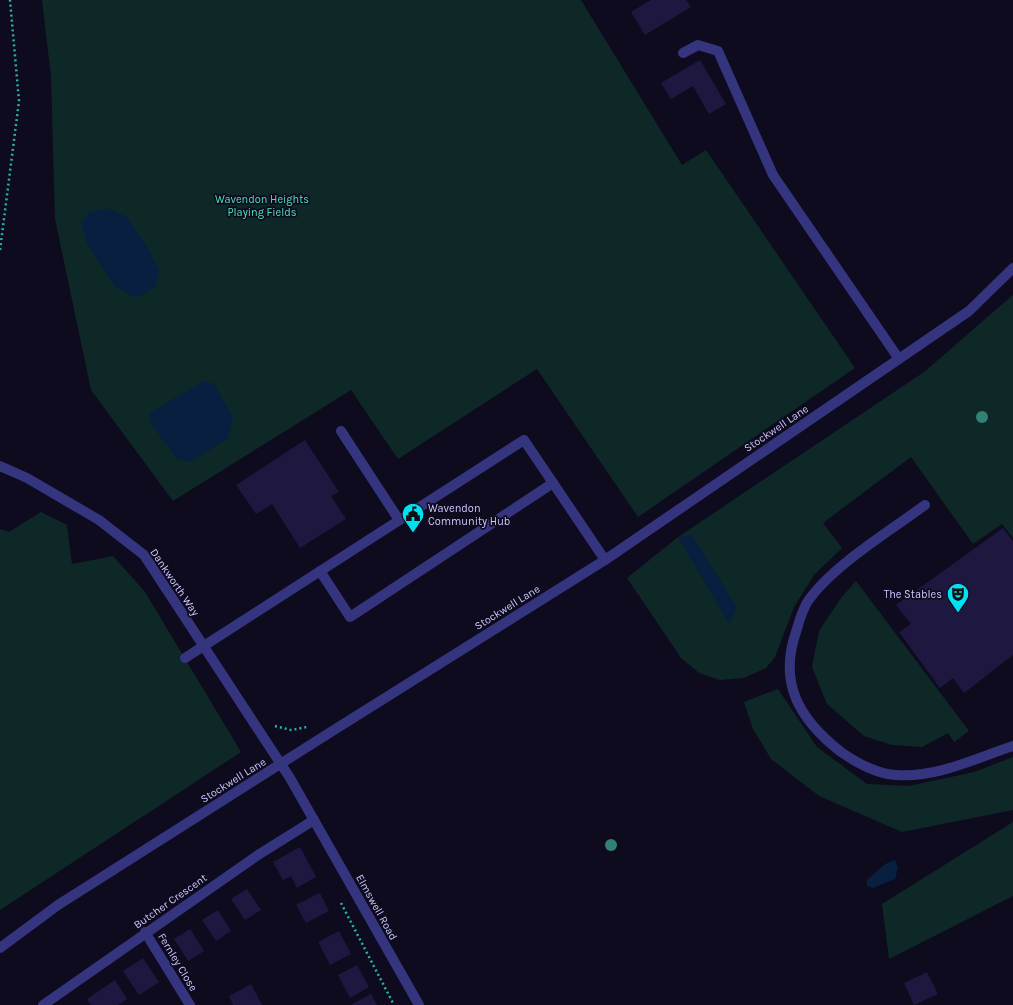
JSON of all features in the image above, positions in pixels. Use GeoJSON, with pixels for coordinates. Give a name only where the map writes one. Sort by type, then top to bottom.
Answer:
{"type":"FeatureCollection","features":[{"type":"Feature","properties":{"kind":"street"},"geometry":{"type":"LineString","coordinates":[[683,53],[698,44],[718,51],[773,175],[899,358]]}},
{"type":"Feature","properties":{"kind":"street","name":"Stockwell Lane"},"geometry":{"type":"LineString","coordinates":[[0,948],[58,905],[605,560],[969,310],[1013,268]]}},
{"type":"Feature","properties":{"kind":"street"},"geometry":{"type":"LineString","coordinates":[[341,431],[399,520]]}},
{"type":"Feature","properties":{"kind":"street"},"geometry":{"type":"LineString","coordinates":[[185,658],[524,440],[605,560]]}},
{"type":"Feature","properties":{"kind":"street","name":"Dankworth Way"},"geometry":{"type":"LineString","coordinates":[[0,466],[27,478],[99,520],[144,554],[280,764]]}},
{"type":"Feature","properties":{"kind":"street"},"geometry":{"type":"LineString","coordinates":[[320,571],[350,617],[553,483]]}},
{"type":"Feature","properties":{"kind":"street"},"geometry":{"type":"LineString","coordinates":[[925,506],[854,556],[820,587],[808,602],[801,616],[792,646],[789,677],[795,700],[806,717],[827,741],[852,760],[873,770],[896,775],[921,774],[951,768],[1013,746]]}},
{"type":"Feature","properties":{"kind":"street","name":"Elmswell Road"},"geometry":{"type":"LineString","coordinates":[[280,764],[314,820],[418,1005]]}},
{"type":"Feature","properties":{"kind":"street","name":"Butcher Crescent"},"geometry":{"type":"LineString","coordinates":[[43,1005],[258,855],[314,820]]}},
{"type":"Feature","properties":{"kind":"street","name":"Fernley Close"},"geometry":{"type":"LineString","coordinates":[[146,932],[190,1005]]}},
{"type":"Feature","properties":{"kind":"path"},"geometry":{"type":"LineString","coordinates":[[0,250],[19,101],[10,0]]}},
{"type":"Feature","properties":{"kind":"green space","name":"Wavendon Heights Playing Fields"},"geometry":{"type":"Polygon","coordinates":[[[42,0],[581,0],[682,165],[706,150],[855,368],[638,517],[537,369],[398,459],[351,390],[173,501],[91,390],[55,219],[51,77],[42,0]]]}},
{"type":"Feature","properties":{"kind":"green space"},"geometry":{"type":"Polygon","coordinates":[[[1013,295],[1013,538],[1002,524],[973,544],[911,457],[823,523],[842,548],[814,575],[794,607],[775,657],[766,668],[744,678],[720,680],[699,673],[681,658],[627,578],[678,537],[924,372],[1013,295]]]}},
{"type":"Feature","properties":{"kind":"green space"},"geometry":{"type":"Polygon","coordinates":[[[41,512],[67,525],[72,564],[113,556],[145,592],[241,752],[0,910],[0,529],[9,532],[41,512]]]}},
{"type":"Feature","properties":{"kind":"green space"},"geometry":{"type":"Polygon","coordinates":[[[856,581],[969,731],[954,742],[948,733],[922,747],[892,745],[864,736],[827,704],[812,667],[819,631],[841,598],[856,581]]]}},
{"type":"Feature","properties":{"kind":"green space"},"geometry":{"type":"Polygon","coordinates":[[[778,689],[817,747],[867,784],[909,786],[974,772],[1013,757],[1013,810],[902,832],[819,796],[771,759],[753,729],[744,702],[778,689]]]}},
{"type":"Feature","properties":{"kind":"green space"},"geometry":{"type":"Polygon","coordinates":[[[1013,822],[1013,896],[889,959],[882,904],[1013,822]]]}},
{"type":"Feature","properties":{"kind":"water"},"geometry":{"type":"Polygon","coordinates":[[[106,208],[126,216],[148,248],[159,271],[156,286],[137,298],[115,287],[87,244],[81,222],[89,213],[106,208]]]}},
{"type":"Feature","properties":{"kind":"water"},"geometry":{"type":"Polygon","coordinates":[[[204,381],[214,384],[233,417],[228,438],[192,461],[178,460],[151,424],[149,413],[204,381]]]}},
{"type":"Feature","properties":{"kind":"water"},"geometry":{"type":"Polygon","coordinates":[[[692,535],[737,607],[729,624],[678,537],[692,535]]]}},
{"type":"Feature","properties":{"kind":"water"},"geometry":{"type":"Polygon","coordinates":[[[895,860],[898,868],[895,879],[873,888],[867,886],[867,880],[885,864],[895,860]]]}},
{"type":"Feature","properties":{"kind":"building"},"geometry":{"type":"Polygon","coordinates":[[[651,0],[686,0],[691,7],[645,35],[631,12],[651,0]]]}},
{"type":"Feature","properties":{"kind":"building"},"geometry":{"type":"Polygon","coordinates":[[[700,60],[726,104],[709,114],[693,86],[671,99],[661,83],[700,60]]]}},
{"type":"Feature","properties":{"kind":"building"},"geometry":{"type":"Polygon","coordinates":[[[305,440],[339,492],[331,496],[346,519],[300,548],[272,504],[256,514],[236,485],[305,440]]]}},
{"type":"Feature","properties":{"kind":"building","name":"The Stables"},"geometry":{"type":"Polygon","coordinates":[[[1003,528],[1013,541],[1013,655],[964,693],[953,678],[940,688],[899,632],[911,624],[896,605],[1003,528]]]}},
{"type":"Feature","properties":{"kind":"building"},"geometry":{"type":"Polygon","coordinates":[[[300,847],[316,877],[297,888],[291,876],[283,880],[273,862],[300,847]]]}},
{"type":"Feature","properties":{"kind":"building"},"geometry":{"type":"Polygon","coordinates":[[[247,889],[261,910],[245,920],[231,899],[247,889]]]}},
{"type":"Feature","properties":{"kind":"building"},"geometry":{"type":"Polygon","coordinates":[[[320,893],[329,911],[306,923],[296,905],[320,893]]]}},
{"type":"Feature","properties":{"kind":"building"},"geometry":{"type":"Polygon","coordinates":[[[218,910],[231,931],[216,941],[202,920],[218,910]]]}},
{"type":"Feature","properties":{"kind":"building"},"geometry":{"type":"Polygon","coordinates":[[[190,929],[204,951],[188,961],[174,939],[190,929]]]}},
{"type":"Feature","properties":{"kind":"building"},"geometry":{"type":"Polygon","coordinates":[[[339,931],[351,954],[330,965],[318,942],[339,931]]]}},
{"type":"Feature","properties":{"kind":"building"},"geometry":{"type":"Polygon","coordinates":[[[143,958],[159,982],[139,995],[123,971],[143,958]]]}},
{"type":"Feature","properties":{"kind":"building"},"geometry":{"type":"Polygon","coordinates":[[[357,965],[369,987],[350,998],[338,975],[357,965]]]}},
{"type":"Feature","properties":{"kind":"building"},"geometry":{"type":"Polygon","coordinates":[[[927,972],[938,994],[914,1005],[904,983],[927,972]]]}},
{"type":"Feature","properties":{"kind":"building"},"geometry":{"type":"Polygon","coordinates":[[[115,980],[127,999],[118,1005],[91,1005],[87,999],[115,980]]]}},
{"type":"Feature","properties":{"kind":"building"},"geometry":{"type":"Polygon","coordinates":[[[251,984],[262,1005],[233,1005],[229,996],[251,984]]]}},
{"type":"Feature","properties":{"kind":"building"},"geometry":{"type":"Polygon","coordinates":[[[371,994],[377,1005],[352,1004],[371,994]]]}},
{"type":"Feature","properties":{"kind":"place","name":"Wavendon Community Hub"},"geometry":{"type":"Point","coordinates":[413,534]}},
{"type":"Feature","properties":{"kind":"place","name":"The Stables"},"geometry":{"type":"Point","coordinates":[958,614]}}]}
